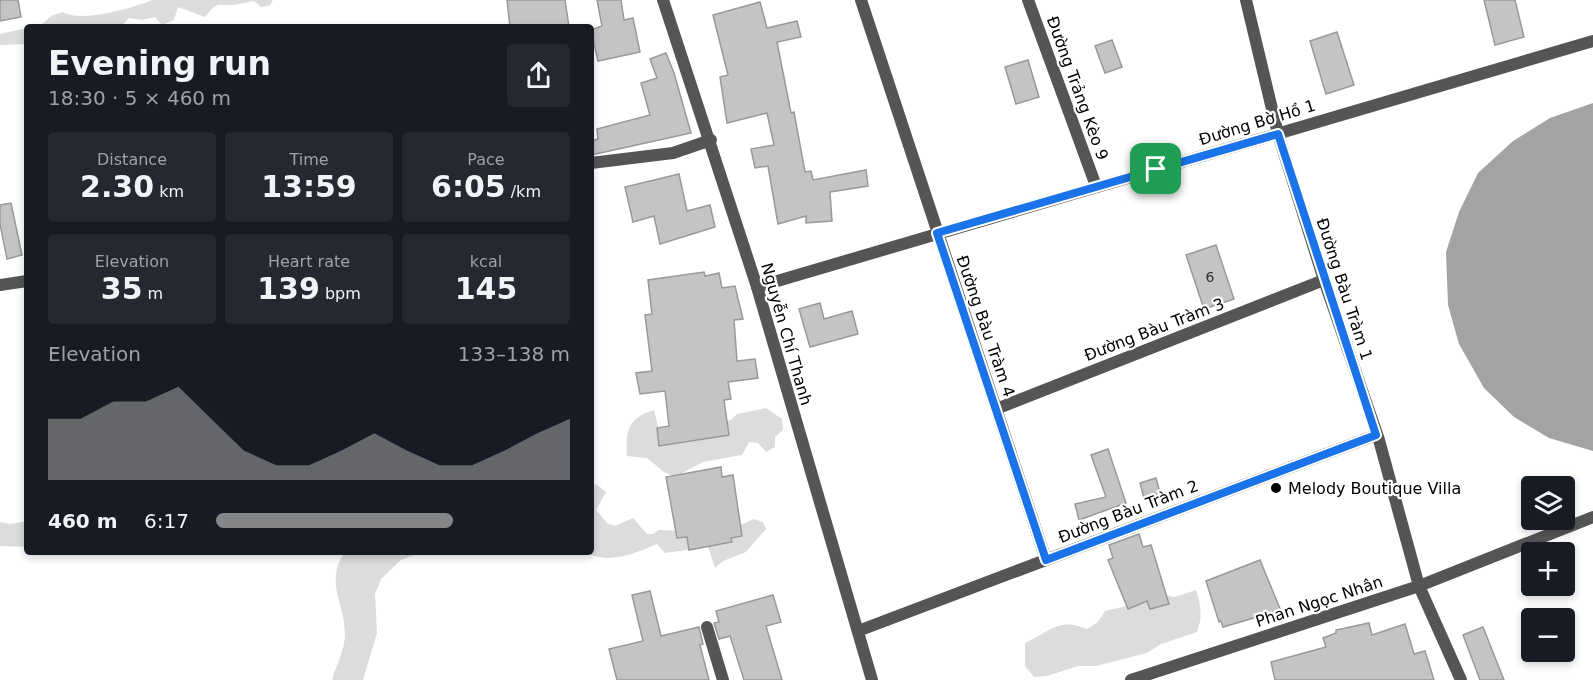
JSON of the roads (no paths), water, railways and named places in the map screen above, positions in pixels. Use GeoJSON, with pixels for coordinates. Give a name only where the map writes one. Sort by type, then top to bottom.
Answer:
{"type":"FeatureCollection","features":[{"type":"Feature","properties":{"kind":"street","name":"Nguyễn Chí Thanh"},"geometry":{"type":"LineString","coordinates":[[663,0],[711,140],[757,287],[872,680]]}},
{"type":"Feature","properties":{"kind":"street","name":"Đường Bàu Tràm 4"},"geometry":{"type":"LineString","coordinates":[[861,0],[1046,560]]}},
{"type":"Feature","properties":{"kind":"street","name":"Đường Trảng Kèo 9"},"geometry":{"type":"LineString","coordinates":[[1029,0],[1096,186]]}},
{"type":"Feature","properties":{"kind":"street","name":"Đường Bàu Tràm 1"},"geometry":{"type":"LineString","coordinates":[[1246,0],[1278,134],[1376,435],[1419,586]]}},
{"type":"Feature","properties":{"kind":"street","name":"Đường Bờ Hồ 1"},"geometry":{"type":"LineString","coordinates":[[757,287],[1593,41]]}},
{"type":"Feature","properties":{"kind":"street"},"geometry":{"type":"LineString","coordinates":[[594,163],[673,153],[711,140]]}},
{"type":"Feature","properties":{"kind":"street","name":"Đường Bàu Tràm 3"},"geometry":{"type":"LineString","coordinates":[[996,409],[1324,280]]}},
{"type":"Feature","properties":{"kind":"street"},"geometry":{"type":"LineString","coordinates":[[0,285],[24,282]]}},
{"type":"Feature","properties":{"kind":"street","name":"Đường Bàu Tràm 2"},"geometry":{"type":"LineString","coordinates":[[858,631],[1376,435]]}},
{"type":"Feature","properties":{"kind":"street","name":"Phan Ngọc Nhân"},"geometry":{"type":"LineString","coordinates":[[1131,680],[1419,586],[1593,518]]}},
{"type":"Feature","properties":{"kind":"street"},"geometry":{"type":"LineString","coordinates":[[1419,586],[1461,680]]}},
{"type":"Feature","properties":{"kind":"street"},"geometry":{"type":"LineString","coordinates":[[706,627],[723,680]]}},
{"type":"Feature","properties":{"kind":"place","name":"Melody Boutique Villa"},"geometry":{"type":"Point","coordinates":[1276,488]}}]}
